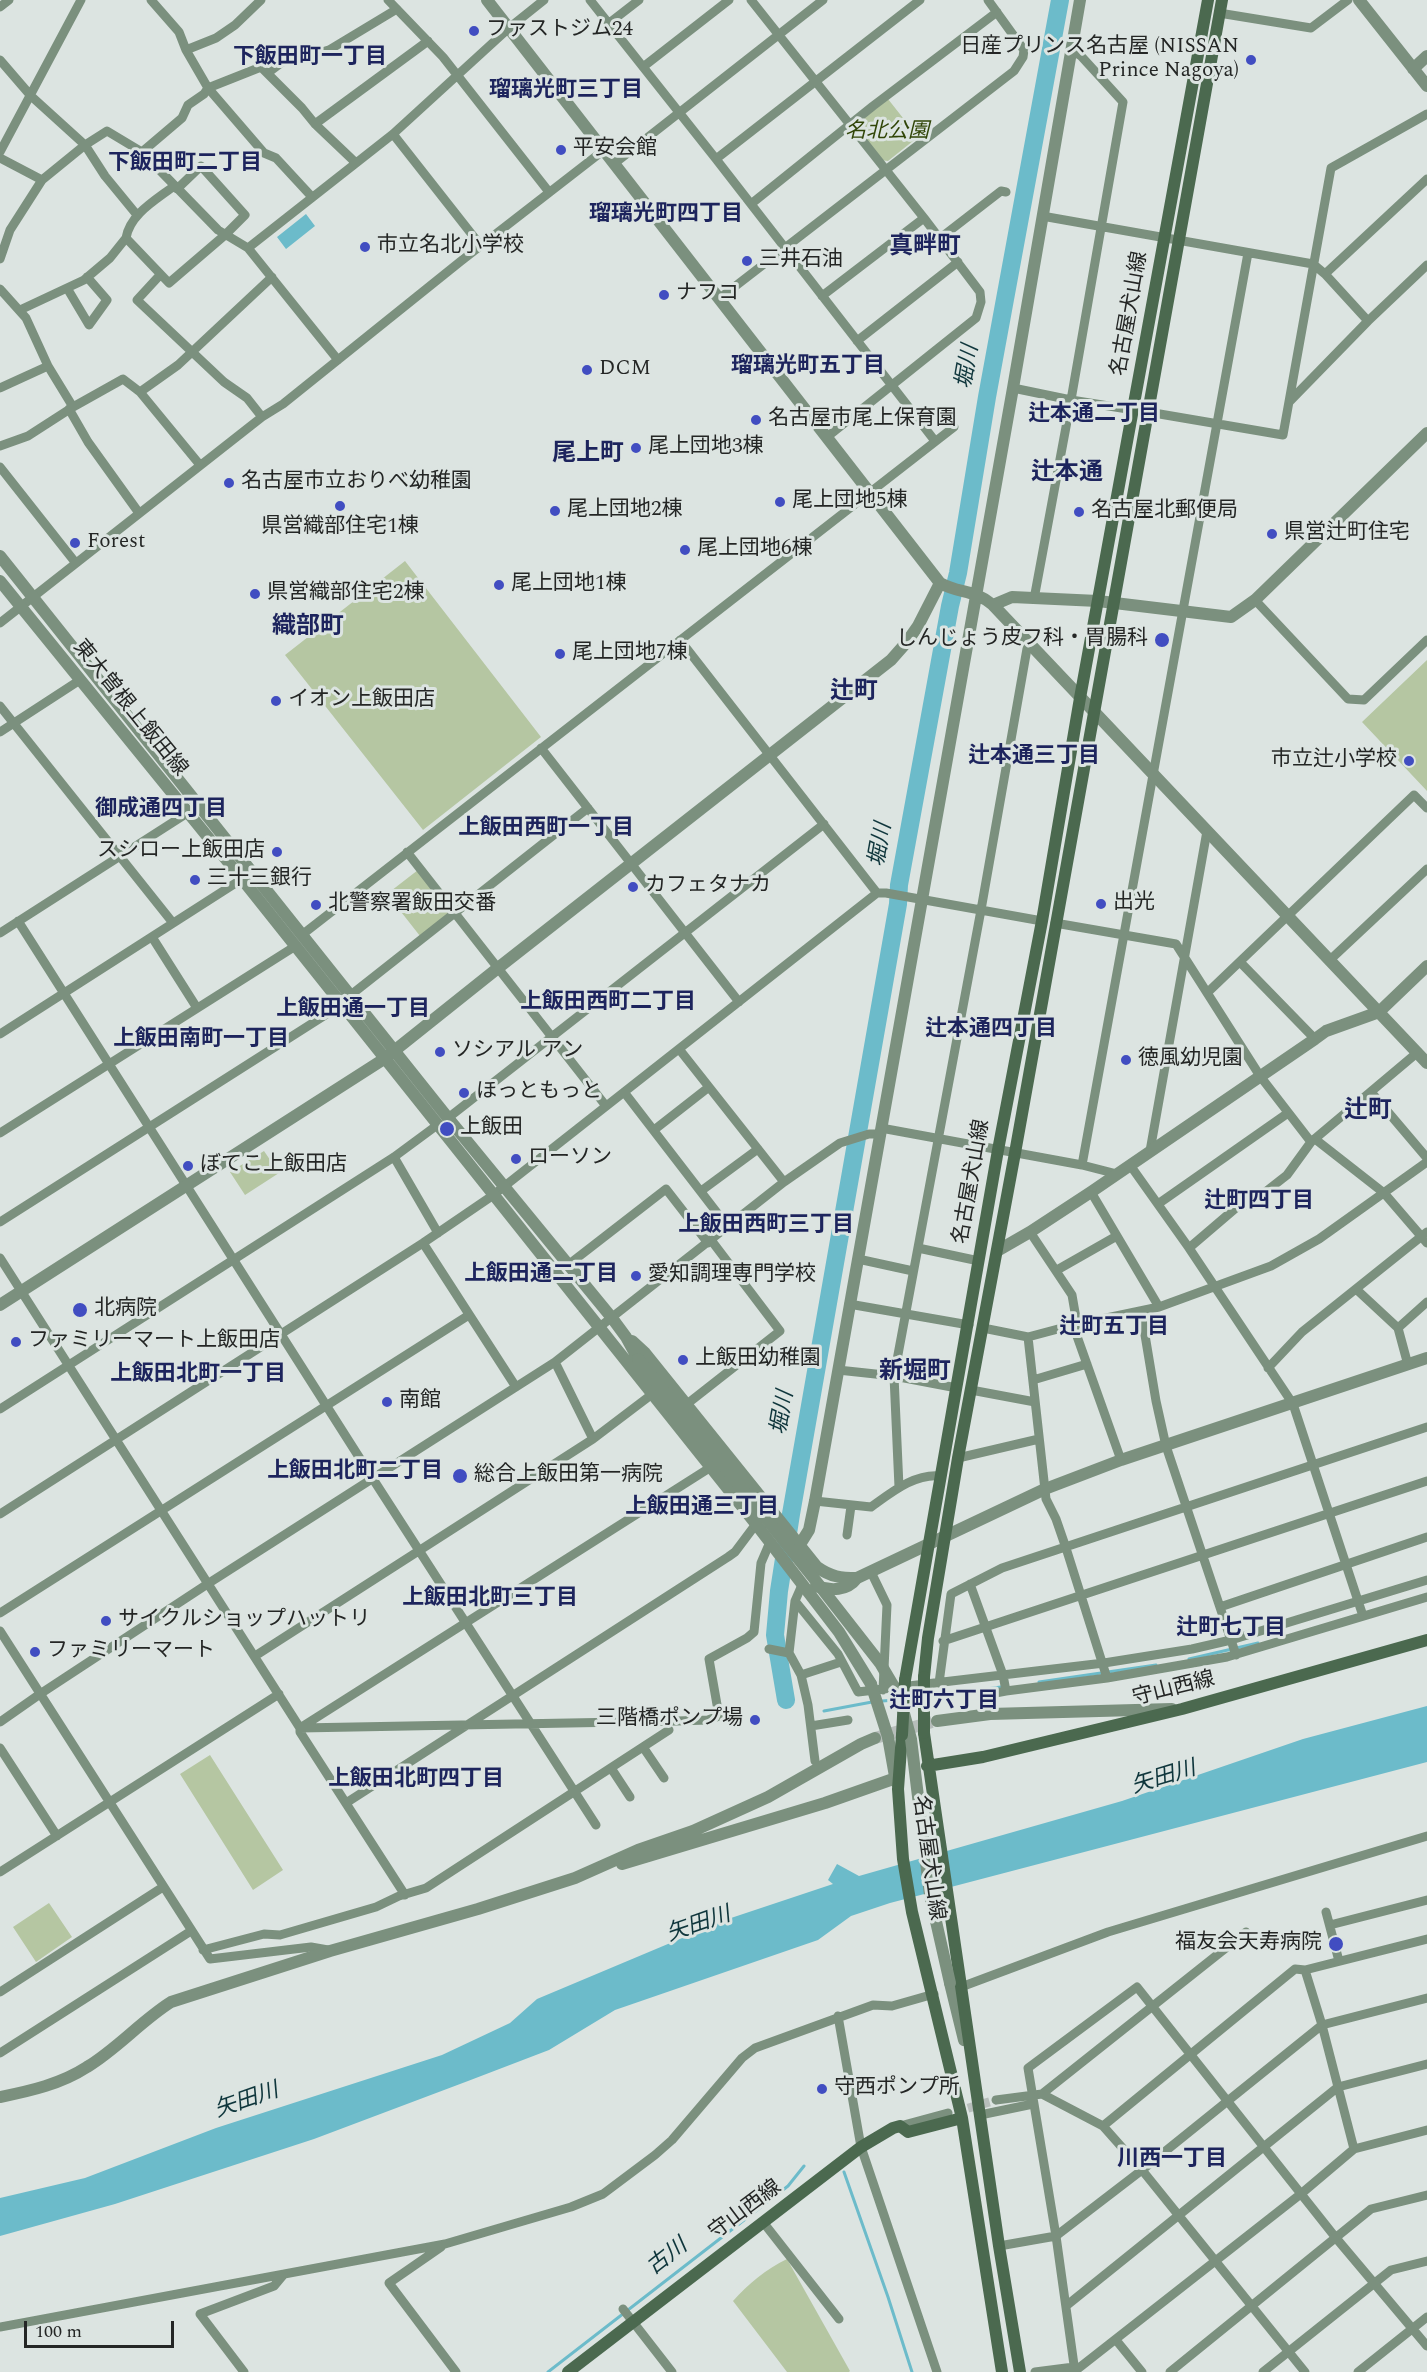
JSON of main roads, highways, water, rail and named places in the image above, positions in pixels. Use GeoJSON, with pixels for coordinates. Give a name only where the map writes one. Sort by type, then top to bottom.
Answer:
{"type":"FeatureCollection","features":[{"type":"Feature","properties":{"kind":"main road","name":"名古屋犬山線"},"geometry":{"type":"LineString","coordinates":[[957,1983],[924,1733],[924,1677],[928,1638],[958,1458],[1015,1153],[1080,698],[1208,0]]}},
{"type":"Feature","properties":{"kind":"main road","name":"名古屋犬山線"},"geometry":{"type":"LineString","coordinates":[[1002,2372],[963,2118],[916,1929],[907,1880],[897,1787],[905,1680],[998,1150],[1093,712],[1222,0]]}},
{"type":"Feature","properties":{"kind":"main road","name":"守山西線"},"geometry":{"type":"LineString","coordinates":[[928,1772],[1182,1708],[1427,1640]]}},
{"type":"Feature","properties":{"kind":"main road"},"geometry":{"type":"LineString","coordinates":[[973,2063],[999,2246],[1020,2372]]}},
{"type":"Feature","properties":{"kind":"main road","name":"守山西線"},"geometry":{"type":"LineString","coordinates":[[568,2372],[628,2315],[763,2222],[861,2147],[900,2126],[908,2132],[963,2118]]}},
{"type":"Feature","properties":{"kind":"water"},"geometry":{"type":"Polygon","coordinates":[[[306,214],[315,226],[286,249],[277,237],[306,214]]]}},
{"type":"Feature","properties":{"kind":"water","name":"矢田川"},"geometry":{"type":"Polygon","coordinates":[[[1427,1706],[1427,1762],[890,1903],[851,1916],[818,1940],[615,2010],[549,2050],[314,2139],[115,2204],[0,2236],[0,2198],[85,2178],[216,2128],[442,2055],[510,2023],[537,1999],[725,1920],[833,1884],[828,1880],[837,1864],[859,1876],[1122,1801],[1303,1739],[1427,1706]]]}},
{"type":"Feature","properties":{"kind":"waterway","name":"堀川"},"geometry":{"type":"LineString","coordinates":[[786,1700],[775,1635],[779,1591],[791,1514],[898,904],[899,885],[958,573],[987,397],[1060,0]]}},
{"type":"Feature","properties":{"kind":"waterway"},"geometry":{"type":"LineString","coordinates":[[1189,1659],[1258,1643]]}},
{"type":"Feature","properties":{"kind":"waterway"},"geometry":{"type":"LineString","coordinates":[[1039,1682],[1156,1665]]}},
{"type":"Feature","properties":{"kind":"waterway"},"geometry":{"type":"LineString","coordinates":[[926,1697],[1001,1687]]}},
{"type":"Feature","properties":{"kind":"waterway"},"geometry":{"type":"LineString","coordinates":[[882,1701],[896,1700]]}},
{"type":"Feature","properties":{"kind":"waterway"},"geometry":{"type":"LineString","coordinates":[[824,1711],[872,1702]]}},
{"type":"Feature","properties":{"kind":"waterway","name":"古川"},"geometry":{"type":"LineString","coordinates":[[548,2372],[788,2186],[804,2166]]}},
{"type":"Feature","properties":{"kind":"waterway"},"geometry":{"type":"LineString","coordinates":[[844,2172],[912,2372]]}},
{"type":"Feature","properties":{"kind":"tunnel"},"geometry":{"type":"LineString","coordinates":[[875,1738],[932,1722]]}},
{"type":"Feature","properties":{"kind":"tunnel"},"geometry":{"type":"LineString","coordinates":[[955,2112],[996,2100]]}},
{"type":"Feature","properties":{"kind":"place","name":"ファストジム24"},"geometry":{"type":"Point","coordinates":[474,31]}},
{"type":"Feature","properties":{"kind":"place","name":"日産プリンス名古屋 (NISSAN Prince Nagoya)"},"geometry":{"type":"Point","coordinates":[1251,60]}},
{"type":"Feature","properties":{"kind":"place","name":"平安会館"},"geometry":{"type":"Point","coordinates":[561,150]}},
{"type":"Feature","properties":{"kind":"place","name":"市立名北小学校"},"geometry":{"type":"Point","coordinates":[365,247]}},
{"type":"Feature","properties":{"kind":"place","name":"三井石油"},"geometry":{"type":"Point","coordinates":[747,261]}},
{"type":"Feature","properties":{"kind":"place","name":"ナフコ"},"geometry":{"type":"Point","coordinates":[664,295]}},
{"type":"Feature","properties":{"kind":"place","name":"DCM"},"geometry":{"type":"Point","coordinates":[587,370]}},
{"type":"Feature","properties":{"kind":"place","name":"名古屋市尾上保育園"},"geometry":{"type":"Point","coordinates":[756,420]}},
{"type":"Feature","properties":{"kind":"place","name":"尾上団地3棟"},"geometry":{"type":"Point","coordinates":[636,448]}},
{"type":"Feature","properties":{"kind":"place","name":"名古屋市立おりべ幼稚園"},"geometry":{"type":"Point","coordinates":[229,483]}},
{"type":"Feature","properties":{"kind":"place","name":"尾上団地5棟"},"geometry":{"type":"Point","coordinates":[780,502]}},
{"type":"Feature","properties":{"kind":"place","name":"県営織部住宅1棟"},"geometry":{"type":"Point","coordinates":[340,506]}},
{"type":"Feature","properties":{"kind":"place","name":"尾上団地2棟"},"geometry":{"type":"Point","coordinates":[555,511]}},
{"type":"Feature","properties":{"kind":"place","name":"名古屋北郵便局"},"geometry":{"type":"Point","coordinates":[1079,512]}},
{"type":"Feature","properties":{"kind":"place","name":"県営辻町住宅"},"geometry":{"type":"Point","coordinates":[1272,534]}},
{"type":"Feature","properties":{"kind":"place","name":"Forest"},"geometry":{"type":"Point","coordinates":[75,543]}},
{"type":"Feature","properties":{"kind":"place","name":"尾上団地6棟"},"geometry":{"type":"Point","coordinates":[685,550]}},
{"type":"Feature","properties":{"kind":"place","name":"尾上団地1棟"},"geometry":{"type":"Point","coordinates":[499,585]}},
{"type":"Feature","properties":{"kind":"place","name":"県営織部住宅2棟"},"geometry":{"type":"Point","coordinates":[255,594]}},
{"type":"Feature","properties":{"kind":"place","name":"しんじょう皮フ科・胃腸科"},"geometry":{"type":"Point","coordinates":[1162,640]}},
{"type":"Feature","properties":{"kind":"place","name":"尾上団地7棟"},"geometry":{"type":"Point","coordinates":[560,654]}},
{"type":"Feature","properties":{"kind":"place","name":"イオン上飯田店"},"geometry":{"type":"Point","coordinates":[276,701]}},
{"type":"Feature","properties":{"kind":"place","name":"市立辻小学校"},"geometry":{"type":"Point","coordinates":[1409,761]}},
{"type":"Feature","properties":{"kind":"place","name":"スシロー上飯田店"},"geometry":{"type":"Point","coordinates":[277,852]}},
{"type":"Feature","properties":{"kind":"place","name":"三十三銀行"},"geometry":{"type":"Point","coordinates":[195,880]}},
{"type":"Feature","properties":{"kind":"place","name":"カフェタナカ"},"geometry":{"type":"Point","coordinates":[633,887]}},
{"type":"Feature","properties":{"kind":"place","name":"出光"},"geometry":{"type":"Point","coordinates":[1101,904]}},
{"type":"Feature","properties":{"kind":"place","name":"北警察署飯田交番"},"geometry":{"type":"Point","coordinates":[316,905]}},
{"type":"Feature","properties":{"kind":"place","name":"ソシアル アン"},"geometry":{"type":"Point","coordinates":[440,1052]}},
{"type":"Feature","properties":{"kind":"place","name":"徳風幼児園"},"geometry":{"type":"Point","coordinates":[1126,1060]}},
{"type":"Feature","properties":{"kind":"place","name":"ほっともっと"},"geometry":{"type":"Point","coordinates":[464,1093]}},
{"type":"Feature","properties":{"kind":"place","name":"上飯田"},"geometry":{"type":"Point","coordinates":[447,1129]}},
{"type":"Feature","properties":{"kind":"place","name":"ローソン"},"geometry":{"type":"Point","coordinates":[516,1159]}},
{"type":"Feature","properties":{"kind":"place","name":"ぼてこ上飯田店"},"geometry":{"type":"Point","coordinates":[188,1166]}},
{"type":"Feature","properties":{"kind":"place","name":"愛知調理専門学校"},"geometry":{"type":"Point","coordinates":[636,1276]}},
{"type":"Feature","properties":{"kind":"place","name":"北病院"},"geometry":{"type":"Point","coordinates":[80,1310]}},
{"type":"Feature","properties":{"kind":"place","name":"ファミリーマート上飯田店"},"geometry":{"type":"Point","coordinates":[16,1342]}},
{"type":"Feature","properties":{"kind":"place","name":"上飯田幼稚園"},"geometry":{"type":"Point","coordinates":[683,1360]}},
{"type":"Feature","properties":{"kind":"place","name":"南館"},"geometry":{"type":"Point","coordinates":[387,1402]}},
{"type":"Feature","properties":{"kind":"place","name":"総合上飯田第一病院"},"geometry":{"type":"Point","coordinates":[460,1476]}},
{"type":"Feature","properties":{"kind":"place","name":"サイクルショップハットリ"},"geometry":{"type":"Point","coordinates":[106,1621]}},
{"type":"Feature","properties":{"kind":"place","name":"ファミリーマート"},"geometry":{"type":"Point","coordinates":[35,1652]}},
{"type":"Feature","properties":{"kind":"place","name":"三階橋ポンプ場"},"geometry":{"type":"Point","coordinates":[755,1720]}},
{"type":"Feature","properties":{"kind":"place","name":"福友会天寿病院"},"geometry":{"type":"Point","coordinates":[1336,1944]}},
{"type":"Feature","properties":{"kind":"place","name":"守西ポンプ所"},"geometry":{"type":"Point","coordinates":[822,2089]}},
{"type":"Feature","properties":{"kind":"district","name":"下飯田町一丁目"},"geometry":{"type":"Point","coordinates":[310,59]}},
{"type":"Feature","properties":{"kind":"district","name":"瑠璃光町三丁目"},"geometry":{"type":"Point","coordinates":[566,92]}},
{"type":"Feature","properties":{"kind":"district","name":"下飯田町二丁目"},"geometry":{"type":"Point","coordinates":[185,165]}},
{"type":"Feature","properties":{"kind":"district","name":"瑠璃光町四丁目"},"geometry":{"type":"Point","coordinates":[666,216]}},
{"type":"Feature","properties":{"kind":"district","name":"真畔町"},"geometry":{"type":"Point","coordinates":[925,248]}},
{"type":"Feature","properties":{"kind":"district","name":"瑠璃光町五丁目"},"geometry":{"type":"Point","coordinates":[808,368]}},
{"type":"Feature","properties":{"kind":"district","name":"辻本通二丁目"},"geometry":{"type":"Point","coordinates":[1094,416]}},
{"type":"Feature","properties":{"kind":"district","name":"尾上町"},"geometry":{"type":"Point","coordinates":[588,455]}},
{"type":"Feature","properties":{"kind":"district","name":"辻本通"},"geometry":{"type":"Point","coordinates":[1067,474]}},
{"type":"Feature","properties":{"kind":"district","name":"織部町"},"geometry":{"type":"Point","coordinates":[308,628]}},
{"type":"Feature","properties":{"kind":"district","name":"辻町"},"geometry":{"type":"Point","coordinates":[854,693]}},
{"type":"Feature","properties":{"kind":"district","name":"辻本通三丁目"},"geometry":{"type":"Point","coordinates":[1034,758]}},
{"type":"Feature","properties":{"kind":"district","name":"御成通四丁目"},"geometry":{"type":"Point","coordinates":[161,811]}},
{"type":"Feature","properties":{"kind":"district","name":"上飯田西町一丁目"},"geometry":{"type":"Point","coordinates":[546,830]}},
{"type":"Feature","properties":{"kind":"district","name":"上飯田西町二丁目"},"geometry":{"type":"Point","coordinates":[608,1004]}},
{"type":"Feature","properties":{"kind":"district","name":"上飯田通一丁目"},"geometry":{"type":"Point","coordinates":[353,1011]}},
{"type":"Feature","properties":{"kind":"district","name":"辻本通四丁目"},"geometry":{"type":"Point","coordinates":[991,1031]}},
{"type":"Feature","properties":{"kind":"district","name":"上飯田南町一丁目"},"geometry":{"type":"Point","coordinates":[201,1041]}},
{"type":"Feature","properties":{"kind":"district","name":"辻町"},"geometry":{"type":"Point","coordinates":[1368,1112]}},
{"type":"Feature","properties":{"kind":"district","name":"辻町四丁目"},"geometry":{"type":"Point","coordinates":[1259,1203]}},
{"type":"Feature","properties":{"kind":"district","name":"上飯田西町三丁目"},"geometry":{"type":"Point","coordinates":[766,1227]}},
{"type":"Feature","properties":{"kind":"district","name":"上飯田通二丁目"},"geometry":{"type":"Point","coordinates":[541,1276]}},
{"type":"Feature","properties":{"kind":"district","name":"辻町五丁目"},"geometry":{"type":"Point","coordinates":[1114,1329]}},
{"type":"Feature","properties":{"kind":"district","name":"新堀町"},"geometry":{"type":"Point","coordinates":[915,1373]}},
{"type":"Feature","properties":{"kind":"district","name":"上飯田北町一丁目"},"geometry":{"type":"Point","coordinates":[198,1376]}},
{"type":"Feature","properties":{"kind":"district","name":"上飯田北町二丁目"},"geometry":{"type":"Point","coordinates":[355,1473]}},
{"type":"Feature","properties":{"kind":"district","name":"上飯田通三丁目"},"geometry":{"type":"Point","coordinates":[702,1509]}},
{"type":"Feature","properties":{"kind":"district","name":"上飯田北町三丁目"},"geometry":{"type":"Point","coordinates":[490,1600]}},
{"type":"Feature","properties":{"kind":"district","name":"辻町七丁目"},"geometry":{"type":"Point","coordinates":[1231,1630]}},
{"type":"Feature","properties":{"kind":"district","name":"辻町六丁目"},"geometry":{"type":"Point","coordinates":[944,1703]}},
{"type":"Feature","properties":{"kind":"district","name":"上飯田北町四丁目"},"geometry":{"type":"Point","coordinates":[416,1781]}},
{"type":"Feature","properties":{"kind":"district","name":"川西一丁目"},"geometry":{"type":"Point","coordinates":[1172,2161]}},
{"type":"Feature","properties":{"kind":"park label","name":"名北公園"},"geometry":{"type":"Point","coordinates":[887,133]}}]}
